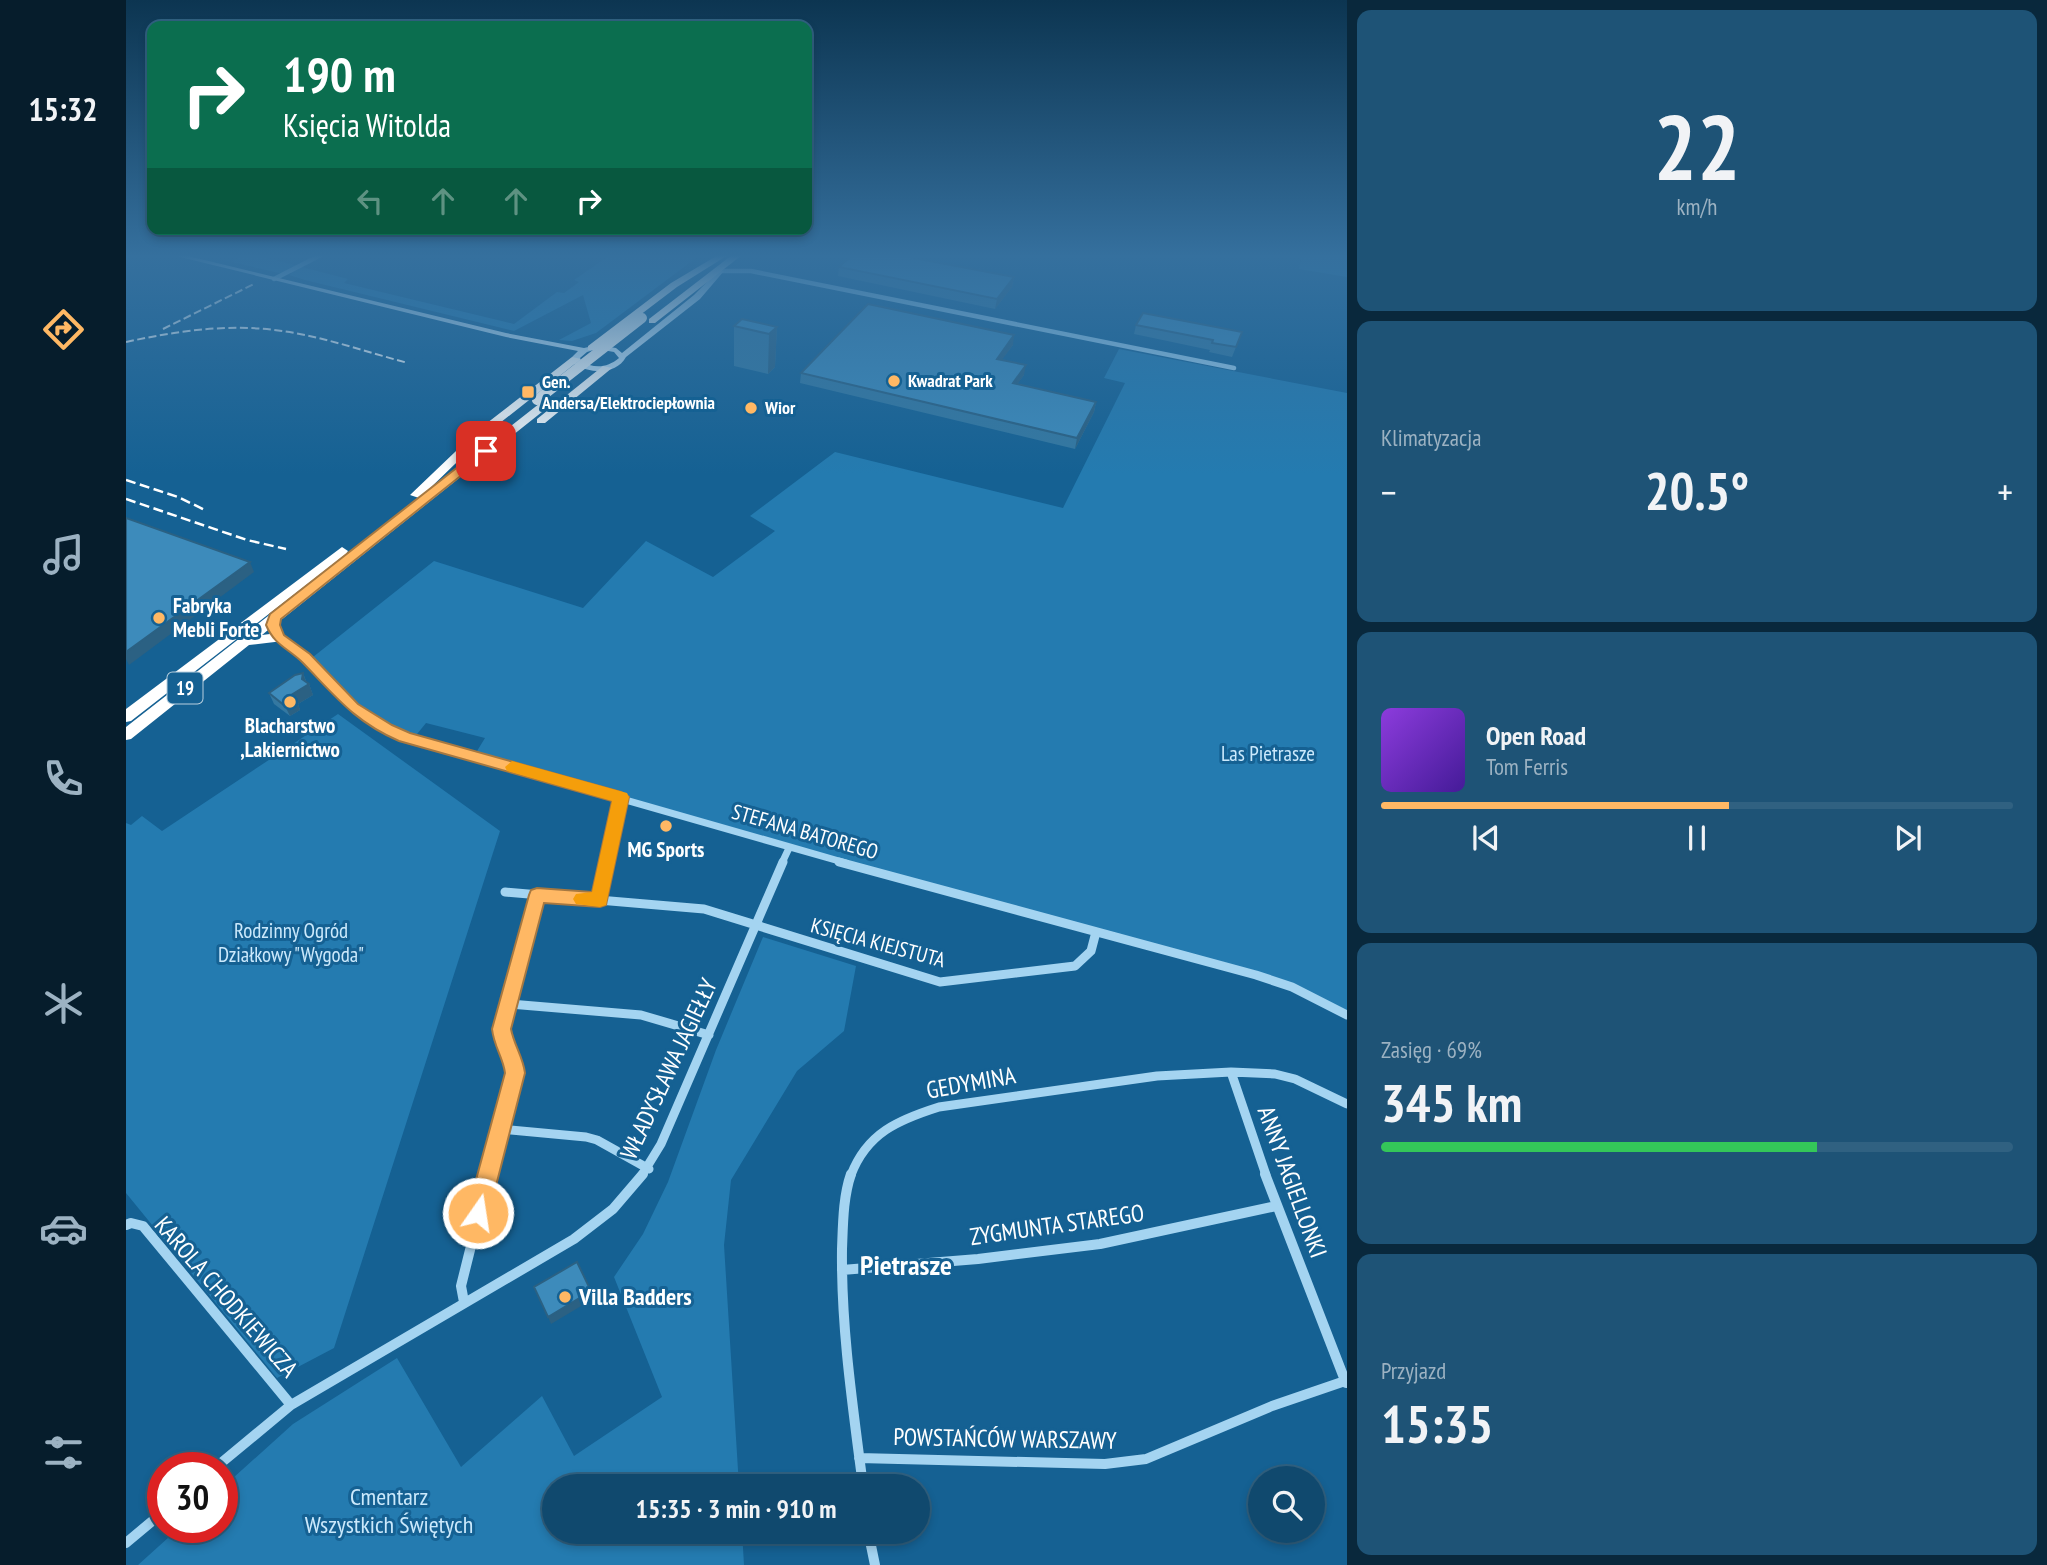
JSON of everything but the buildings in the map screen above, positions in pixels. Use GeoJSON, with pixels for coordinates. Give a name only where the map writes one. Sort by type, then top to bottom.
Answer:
{"type":"FeatureCollection","features":[{"type":"Feature","properties":{"kind":"highway"},"geometry":{"type":"LineString","coordinates":[[420,497],[482,432],[615,328]]}},
{"type":"Feature","properties":{"kind":"highway","name":"19"},"geometry":{"type":"LineString","coordinates":[[126,717],[420,497],[635,328]]}},
{"type":"Feature","properties":{"kind":"highway"},"geometry":{"type":"LineString","coordinates":[[420,497],[508,447],[607,368]]}},
{"type":"Feature","properties":{"kind":"highway","name":"19"},"geometry":{"type":"LineString","coordinates":[[126,735],[420,497]]}},
{"type":"Feature","properties":{"kind":"highway"},"geometry":{"type":"LineString","coordinates":[[244,641],[278,638],[273,625],[275,617]]}},
{"type":"Feature","properties":{"kind":"highway"},"geometry":{"type":"LineString","coordinates":[[126,706],[146,702]]}},
{"type":"Feature","properties":{"kind":"street"},"geometry":{"type":"LineString","coordinates":[[477,328],[582,353],[612,348],[623,356]]}},
{"type":"Feature","properties":{"kind":"street"},"geometry":{"type":"LineString","coordinates":[[582,353],[579,365],[607,368],[619,363],[623,356],[658,328]]}},
{"type":"Feature","properties":{"kind":"street"},"geometry":{"type":"LineString","coordinates":[[1035,328],[1234,368]]}},
{"type":"Feature","properties":{"kind":"street","name":"STEFANA BATOREGO"},"geometry":{"type":"LineString","coordinates":[[278,638],[305,657],[352,707],[386,729],[405,737],[621,797],[789,848],[1256,975],[1292,987],[1347,1016]]}},
{"type":"Feature","properties":{"kind":"street"},"geometry":{"type":"LineString","coordinates":[[600,900],[621,797]]}},
{"type":"Feature","properties":{"kind":"street","name":"WŁADYSŁAWA JAGIEŁŁY"},"geometry":{"type":"LineString","coordinates":[[234,1452],[291,1405],[603,1220],[621,1203],[649,1169],[789,848]]}},
{"type":"Feature","properties":{"kind":"street","name":"KSIĘCIA KIEJSTUTA"},"geometry":{"type":"LineString","coordinates":[[505,892],[684,905],[940,982],[1075,966],[1091,951],[1096,932]]}},
{"type":"Feature","properties":{"kind":"street"},"geometry":{"type":"LineString","coordinates":[[464,1303],[461,1286],[515,1073],[513,1060],[502,1038],[502,1029],[537,895]]}},
{"type":"Feature","properties":{"kind":"street"},"geometry":{"type":"LineString","coordinates":[[510,1004],[641,1016],[709,1035]]}},
{"type":"Feature","properties":{"kind":"street","name":"GEDYMINA"},"geometry":{"type":"LineString","coordinates":[[861,1474],[842,1270],[845,1191],[858,1157],[879,1133],[908,1116],[939,1107],[1157,1076],[1231,1072],[1275,1074],[1295,1079],[1347,1104]]}},
{"type":"Feature","properties":{"kind":"street","name":"ANNY JAGIELLONKI"},"geometry":{"type":"LineString","coordinates":[[1231,1072],[1276,1206],[1346,1383]]}},
{"type":"Feature","properties":{"kind":"street"},"geometry":{"type":"LineString","coordinates":[[499,1129],[586,1137],[649,1169]]}},
{"type":"Feature","properties":{"kind":"street","name":"ZYGMUNTA STAREGO"},"geometry":{"type":"LineString","coordinates":[[842,1270],[978,1259],[1100,1244],[1276,1206]]}},
{"type":"Feature","properties":{"kind":"street","name":"KAROLA CHODKIEWICZA"},"geometry":{"type":"LineString","coordinates":[[126,1225],[131,1223],[143,1226],[291,1405]]}},
{"type":"Feature","properties":{"kind":"street","name":"POWSTAŃCÓW WARSZAWY"},"geometry":{"type":"LineString","coordinates":[[859,1458],[1105,1464],[1146,1459],[1272,1406],[1346,1383]]}},
{"type":"Feature","properties":{"kind":"street"},"geometry":{"type":"LineString","coordinates":[[126,1543],[147,1525]]}},
{"type":"Feature","properties":{"kind":"street"},"geometry":{"type":"LineString","coordinates":[[871,1544],[875,1565]]}},
{"type":"Feature","properties":{"kind":"green space"},"geometry":{"type":"Polygon","coordinates":[[[582,328],[603,328],[572,341],[559,340],[582,328]]]}},
{"type":"Feature","properties":{"kind":"green space","name":"Las Pietrasze"},"geometry":{"type":"Polygon","coordinates":[[[1119,349],[1347,393],[1347,1016],[1294,988],[474,756],[485,738],[426,723],[413,739],[371,721],[308,661],[434,561],[583,608],[646,541],[713,577],[775,531],[750,516],[835,452],[1063,508],[1125,383],[1104,378],[1119,349]]]}},
{"type":"Feature","properties":{"kind":"green space","name":"Rodzinny Ogród Działkowy \"Wygoda\""},"geometry":{"type":"Polygon","coordinates":[[[338,714],[500,831],[334,1348],[277,1378],[126,1193],[126,823],[131,825],[142,816],[162,831],[338,714]]]}},
{"type":"Feature","properties":{"kind":"green space","name":"Cmentarz Wszystkich Świętych"},"geometry":{"type":"Polygon","coordinates":[[[763,937],[856,966],[844,1031],[797,1071],[731,1180],[724,1245],[738,1474],[542,1474],[542,1544],[743,1544],[744,1565],[138,1565],[162,1543],[238,1543],[238,1474],[293,1424],[397,1358],[461,1467],[542,1396],[574,1456],[662,1397],[614,1277],[643,1234],[668,1182],[716,1050],[763,937]]]}},
{"type":"Feature","properties":{"kind":"railway"},"geometry":{"type":"LineString","coordinates":[[126,342],[204,329],[242,328]]}},
{"type":"Feature","properties":{"kind":"railway"},"geometry":{"type":"LineString","coordinates":[[244,328],[314,337],[408,363]]}},
{"type":"Feature","properties":{"kind":"railway"},"geometry":{"type":"LineString","coordinates":[[126,480],[178,497],[207,511]]}},
{"type":"Feature","properties":{"kind":"railway"},"geometry":{"type":"LineString","coordinates":[[126,499],[247,540],[286,549]]}},
{"type":"Feature","properties":{"kind":"slow traffic"},"geometry":{"type":"LineString","coordinates":[[512,767],[621,797],[600,900],[582,899]]}},
{"type":"Feature","properties":{"kind":"place","name":"Kwadrat Park"},"geometry":{"type":"Point","coordinates":[894,381]}},
{"type":"Feature","properties":{"kind":"place","name":"Gen. Andersa/Elektrociepłownia"},"geometry":{"type":"Point","coordinates":[528,392]}},
{"type":"Feature","properties":{"kind":"place","name":"Wior"},"geometry":{"type":"Point","coordinates":[751,408]}},
{"type":"Feature","properties":{"kind":"place","name":"Fabryka Mebli Forte"},"geometry":{"type":"Point","coordinates":[159,618]}},
{"type":"Feature","properties":{"kind":"place","name":"Blacharstwo ,Lakiernictwo"},"geometry":{"type":"Point","coordinates":[290,702]}},
{"type":"Feature","properties":{"kind":"place","name":"MG Sports"},"geometry":{"type":"Point","coordinates":[666,826]}},
{"type":"Feature","properties":{"kind":"place","name":"Villa Badders"},"geometry":{"type":"Point","coordinates":[565,1297]}},
{"type":"Feature","properties":{"kind":"district","name":"Pietrasze"},"geometry":{"type":"Point","coordinates":[906,1265]}},
{"type":"Feature","properties":{"kind":"route"},"geometry":{"type":"LineString","coordinates":[[478,1213],[515,1073],[513,1060],[504,1046],[502,1029],[537,895],[600,900],[621,797],[405,737],[386,729],[352,707],[305,657],[278,638],[273,625],[275,617],[486,451]]}}]}
